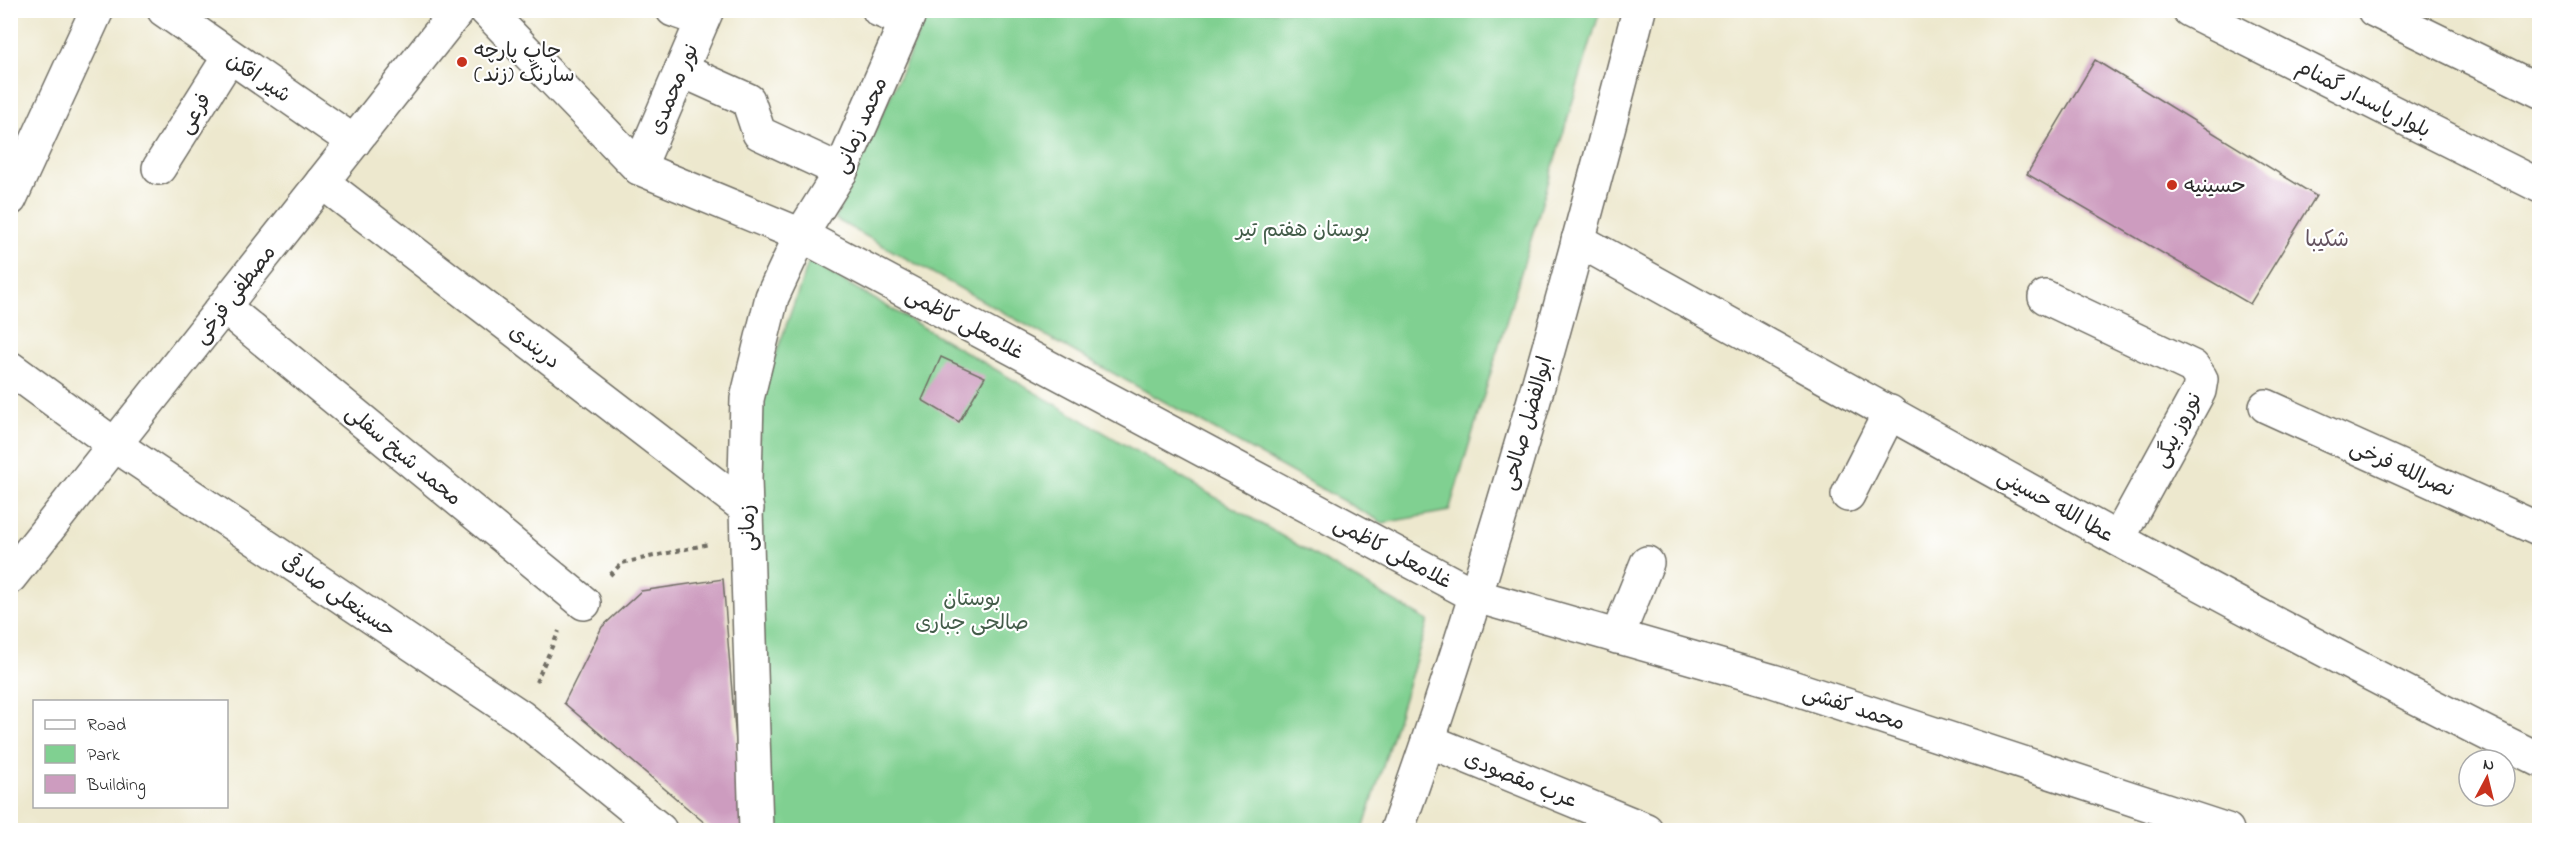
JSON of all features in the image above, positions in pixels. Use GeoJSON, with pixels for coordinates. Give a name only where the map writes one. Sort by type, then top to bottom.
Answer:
{"type":"FeatureCollection","features":[{"type":"Feature","properties":{"kind":"street"},"geometry":{"type":"LineString","coordinates":[[12,195],[97,10]]}},
{"type":"Feature","properties":{"kind":"street","name":"شیر افکن"},"geometry":{"type":"LineString","coordinates":[[164,10],[354,142]]}},
{"type":"Feature","properties":{"kind":"street","name":"مصطفی فرخی"},"geometry":{"type":"LineString","coordinates":[[11,574],[458,10]]}},
{"type":"Feature","properties":{"kind":"street","name":"غلامعلی کاظمی"},"geometry":{"type":"LineString","coordinates":[[486,10],[639,168],[801,236],[1476,596]]}},
{"type":"Feature","properties":{"kind":"street","name":"ابوالفضل صالحی"},"geometry":{"type":"LineString","coordinates":[[1397,831],[1476,596],[1578,240],[1639,10]]}},
{"type":"Feature","properties":{"kind":"street","name":"بلوار پاسدار گمنام"},"geometry":{"type":"LineString","coordinates":[[2189,10],[2540,186]]}},
{"type":"Feature","properties":{"kind":"street"},"geometry":{"type":"LineString","coordinates":[[2374,10],[2540,91]]}},
{"type":"Feature","properties":{"kind":"street","name":"نور محمدی"},"geometry":{"type":"LineString","coordinates":[[639,168],[681,70],[694,14]]}},
{"type":"Feature","properties":{"kind":"street","name":"محمد زمانی"},"geometry":{"type":"LineString","coordinates":[[801,236],[841,171],[899,14]]}},
{"type":"Feature","properties":{"kind":"street","name":"فرعی"},"geometry":{"type":"LineString","coordinates":[[159,168],[229,57]]}},
{"type":"Feature","properties":{"kind":"street"},"geometry":{"type":"LineString","coordinates":[[681,70],[748,100],[759,133],[841,171]]}},
{"type":"Feature","properties":{"kind":"street","name":"دربندی"},"geometry":{"type":"LineString","coordinates":[[322,182],[747,509]]}},
{"type":"Feature","properties":{"kind":"street","name":"زمانی"},"geometry":{"type":"LineString","coordinates":[[756,831],[747,509],[744,479],[747,399],[772,297],[801,236]]}},
{"type":"Feature","properties":{"kind":"street","name":"عطا الله حسینی"},"geometry":{"type":"LineString","coordinates":[[1578,240],[2118,539],[2410,695],[2540,760]]}},
{"type":"Feature","properties":{"kind":"street","name":"نوروز بیگی"},"geometry":{"type":"LineString","coordinates":[[2045,297],[2193,367],[2201,379],[2199,391],[2118,539]]}},
{"type":"Feature","properties":{"kind":"street","name":"محمد شیخ سفلی"},"geometry":{"type":"LineString","coordinates":[[224,307],[584,603]]}},
{"type":"Feature","properties":{"kind":"street","name":"حسینعلی صادقی"},"geometry":{"type":"LineString","coordinates":[[10,368],[115,444],[521,717],[660,831]]}},
{"type":"Feature","properties":{"kind":"street","name":"نصرالله فرخی"},"geometry":{"type":"LineString","coordinates":[[2266,406],[2540,530]]}},
{"type":"Feature","properties":{"kind":"street"},"geometry":{"type":"LineString","coordinates":[[1848,495],[1890,412]]}},
{"type":"Feature","properties":{"kind":"street"},"geometry":{"type":"LineString","coordinates":[[1617,637],[1647,563]]}},
{"type":"Feature","properties":{"kind":"street","name":"محمد کفشی"},"geometry":{"type":"LineString","coordinates":[[1476,596],[1773,681],[2228,831]]}},
{"type":"Feature","properties":{"kind":"street","name":"عرب مقصودی"},"geometry":{"type":"LineString","coordinates":[[1429,741],[1646,831]]}},
{"type":"Feature","properties":{"kind":"green space","name":"بوستان هفتم تیر"},"geometry":{"type":"Polygon","coordinates":[[[929,11],[1600,11],[1449,511],[1383,523],[835,219],[929,11]]]}},
{"type":"Feature","properties":{"kind":"green space","name":"بوستان صالحی جباری"},"geometry":{"type":"Polygon","coordinates":[[[809,261],[1428,621],[1363,830],[761,830],[748,557],[763,391],[809,261]]]}},
{"type":"Feature","properties":{"kind":"building","name":"حسینیه"},"geometry":{"type":"Polygon","coordinates":[[[2095,60],[2316,196],[2250,304],[2027,174],[2095,60]]]}},
{"type":"Feature","properties":{"kind":"building"},"geometry":{"type":"Polygon","coordinates":[[[941,357],[985,377],[959,422],[922,400],[941,357]]]}},
{"type":"Feature","properties":{"kind":"building"},"geometry":{"type":"Polygon","coordinates":[[[723,579],[743,830],[713,830],[564,703],[602,627],[641,591],[723,579]]]}},
{"type":"Feature","properties":{"kind":"place","name":"چاپ پارچه سارنگ (زند)"},"geometry":{"type":"Point","coordinates":[462,62]}},
{"type":"Feature","properties":{"kind":"place","name":"حسینیه"},"geometry":{"type":"Point","coordinates":[2172,185]}},
{"type":"Feature","properties":{"kind":"district","name":"شکیبا"},"geometry":{"type":"Point","coordinates":[2327,238]}}]}
